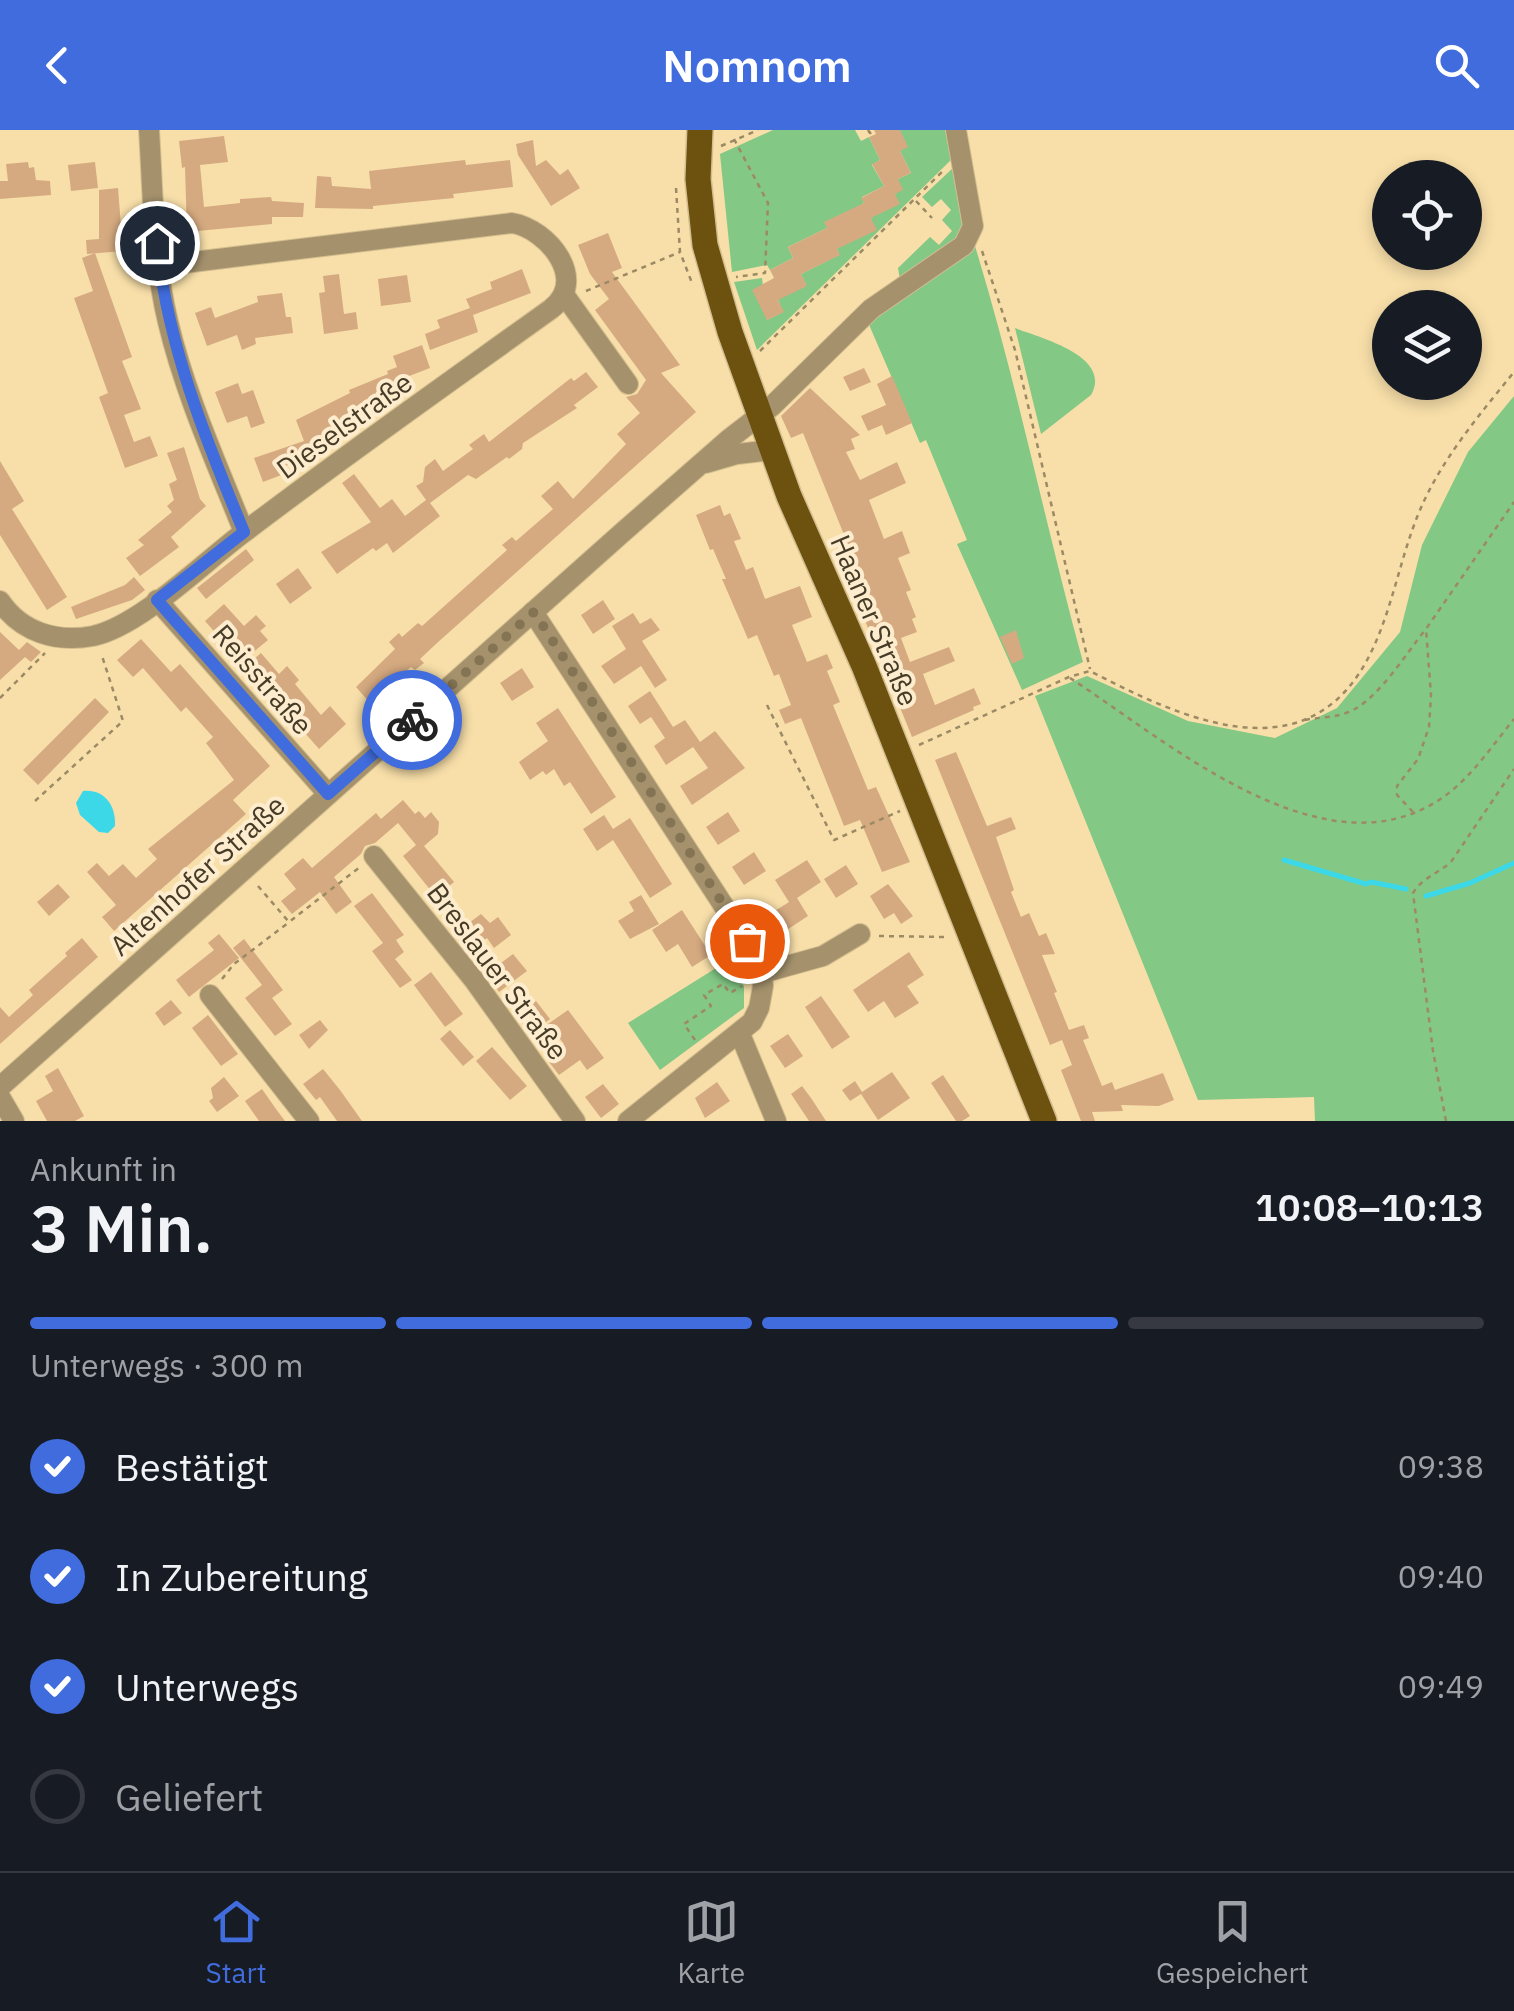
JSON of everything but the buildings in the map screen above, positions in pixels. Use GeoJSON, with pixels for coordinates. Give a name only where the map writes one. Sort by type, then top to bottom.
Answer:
{"type":"FeatureCollection","features":[{"type":"Feature","properties":{"kind":"main road","name":"Haaner Straße"},"geometry":{"type":"LineString","coordinates":[[708,139],[698,179],[715,288],[789,496],[900,754],[1044,1121]]}},
{"type":"Feature","properties":{"kind":"street"},"geometry":{"type":"LineString","coordinates":[[149,130],[168,322],[244,532]]}},
{"type":"Feature","properties":{"kind":"street"},"geometry":{"type":"LineString","coordinates":[[956,130],[973,226]]}},
{"type":"Feature","properties":{"kind":"street"},"geometry":{"type":"LineString","coordinates":[[160,266],[512,222],[536,230],[554,247],[565,276],[565,296],[628,384]]}},
{"type":"Feature","properties":{"kind":"street","name":"Altenhofer Straße"},"geometry":{"type":"LineString","coordinates":[[0,1087],[760,416],[871,309],[955,254],[973,226]]}},
{"type":"Feature","properties":{"kind":"street","name":"Dieselstraße"},"geometry":{"type":"LineString","coordinates":[[95,636],[132,618],[157,600],[565,296]]}},
{"type":"Feature","properties":{"kind":"street","name":"Altenhofer Straße"},"geometry":{"type":"LineString","coordinates":[[700,465],[737,454],[772,450]]}},
{"type":"Feature","properties":{"kind":"street"},"geometry":{"type":"LineString","coordinates":[[0,600],[18,623],[31,630],[72,638],[95,636]]}},
{"type":"Feature","properties":{"kind":"street","name":"Reisstraße"},"geometry":{"type":"LineString","coordinates":[[157,600],[328,794]]}},
{"type":"Feature","properties":{"kind":"street"},"geometry":{"type":"LineString","coordinates":[[534,612],[755,954],[762,976],[759,1008],[752,1022],[628,1121]]}},
{"type":"Feature","properties":{"kind":"street","name":"Breslauer Straße"},"geometry":{"type":"LineString","coordinates":[[374,856],[474,980],[574,1121]]}},
{"type":"Feature","properties":{"kind":"street"},"geometry":{"type":"LineString","coordinates":[[762,976],[823,956],[860,934]]}},
{"type":"Feature","properties":{"kind":"street"},"geometry":{"type":"LineString","coordinates":[[210,995],[308,1121]]}},
{"type":"Feature","properties":{"kind":"street"},"geometry":{"type":"LineString","coordinates":[[740,1034],[776,1121]]}},
{"type":"Feature","properties":{"kind":"street"},"geometry":{"type":"LineString","coordinates":[[0,1097],[14,1121]]}},
{"type":"Feature","properties":{"kind":"path"},"geometry":{"type":"LineString","coordinates":[[708,139],[734,139],[758,130]]}},
{"type":"Feature","properties":{"kind":"path"},"geometry":{"type":"LineString","coordinates":[[868,130],[875,131]]}},
{"type":"Feature","properties":{"kind":"path"},"geometry":{"type":"LineString","coordinates":[[734,139],[768,203],[769,281]]}},
{"type":"Feature","properties":{"kind":"path"},"geometry":{"type":"LineString","coordinates":[[756,356],[959,155]]}},
{"type":"Feature","properties":{"kind":"path"},"geometry":{"type":"LineString","coordinates":[[914,199],[932,218]]}},
{"type":"Feature","properties":{"kind":"path"},"geometry":{"type":"LineString","coordinates":[[973,226],[1015,350],[1090,671]]}},
{"type":"Feature","properties":{"kind":"path"},"geometry":{"type":"LineString","coordinates":[[565,296],[680,252]]}},
{"type":"Feature","properties":{"kind":"path"},"geometry":{"type":"LineString","coordinates":[[731,282],[729,278],[766,273]]}},
{"type":"Feature","properties":{"kind":"path"},"geometry":{"type":"LineString","coordinates":[[1301,721],[1337,700],[1366,662],[1426,496],[1459,444],[1514,372]]}},
{"type":"Feature","properties":{"kind":"path"},"geometry":{"type":"LineString","coordinates":[[900,754],[1090,671],[1157,705],[1210,722],[1265,728],[1348,713],[1382,684],[1426,629],[1514,502]]}},
{"type":"Feature","properties":{"kind":"path"},"geometry":{"type":"LineString","coordinates":[[1414,813],[1397,791],[1418,759],[1429,727],[1432,695],[1426,629]]}},
{"type":"Feature","properties":{"kind":"path"},"geometry":{"type":"LineString","coordinates":[[35,800],[123,721],[95,636]]}},
{"type":"Feature","properties":{"kind":"path"},"geometry":{"type":"LineString","coordinates":[[0,698],[47,652]]}},
{"type":"Feature","properties":{"kind":"path"},"geometry":{"type":"LineString","coordinates":[[1069,677],[1201,766],[1282,806],[1346,824],[1414,813],[1456,786],[1514,719]]}},
{"type":"Feature","properties":{"kind":"path"},"geometry":{"type":"LineString","coordinates":[[767,705],[834,840],[919,802]]}},
{"type":"Feature","properties":{"kind":"path"},"geometry":{"type":"LineString","coordinates":[[1446,1121],[1432,1051],[1413,893],[1420,882],[1451,862],[1514,769]]}},
{"type":"Feature","properties":{"kind":"path"},"geometry":{"type":"LineString","coordinates":[[210,995],[234,964],[374,856]]}},
{"type":"Feature","properties":{"kind":"path"},"geometry":{"type":"LineString","coordinates":[[244,870],[289,922]]}},
{"type":"Feature","properties":{"kind":"path"},"geometry":{"type":"LineString","coordinates":[[860,934],[948,937],[972,933]]}},
{"type":"Feature","properties":{"kind":"path"},"geometry":{"type":"LineString","coordinates":[[708,1058],[684,1024],[712,1006],[704,996],[723,984],[730,993],[762,976]]}},
{"type":"Feature","properties":{"kind":"green space"},"geometry":{"type":"Polygon","coordinates":[[[773,130],[855,130],[861,141],[869,137],[880,160],[872,165],[884,186],[862,197],[864,203],[827,228],[788,247],[793,258],[770,270],[767,265],[732,272],[720,154],[773,130]]]}},
{"type":"Feature","properties":{"kind":"green space"},"geometry":{"type":"Polygon","coordinates":[[[900,130],[949,130],[953,158],[757,350],[734,282],[762,278],[767,320],[783,312],[777,297],[806,285],[801,274],[839,255],[837,249],[895,194],[898,179],[911,173],[900,151],[900,130]]]}},
{"type":"Feature","properties":{"kind":"green space"},"geometry":{"type":"Polygon","coordinates":[[[954,167],[965,208],[961,236],[900,280],[898,268],[930,237],[939,245],[952,231],[942,220],[951,210],[941,199],[932,207],[922,197],[954,167]]]}},
{"type":"Feature","properties":{"kind":"green space"},"geometry":{"type":"Polygon","coordinates":[[[975,246],[1083,662],[1022,690],[957,544],[967,540],[926,440],[920,443],[867,320],[975,246]]]}},
{"type":"Feature","properties":{"kind":"green space"},"geometry":{"type":"Polygon","coordinates":[[[1015,328],[1071,351],[1092,369],[1095,381],[1091,395],[1041,434],[1015,328]]]}},
{"type":"Feature","properties":{"kind":"green space"},"geometry":{"type":"Polygon","coordinates":[[[1514,396],[1514,1121],[1315,1121],[1314,1097],[1198,1100],[1035,696],[1087,676],[1188,721],[1275,738],[1337,708],[1400,632],[1422,545],[1468,452],[1514,396]]]}},
{"type":"Feature","properties":{"kind":"green space"},"geometry":{"type":"Polygon","coordinates":[[[729,960],[744,986],[744,1008],[660,1070],[628,1023],[729,960]]]}},
{"type":"Feature","properties":{"kind":"water"},"geometry":{"type":"Polygon","coordinates":[[[83,791],[103,796],[111,806],[115,826],[108,833],[99,832],[80,815],[76,803],[83,791]]]}},
{"type":"Feature","properties":{"kind":"waterway"},"geometry":{"type":"LineString","coordinates":[[1284,860],[1366,884],[1406,889]]}},
{"type":"Feature","properties":{"kind":"waterway"},"geometry":{"type":"LineString","coordinates":[[1426,896],[1470,883],[1514,863]]}},
{"type":"Feature","properties":{"kind":"way so far"},"geometry":{"type":"LineString","coordinates":[[412,720],[534,612],[747,941]]}},
{"type":"Feature","properties":{"kind":"route"},"geometry":{"type":"LineString","coordinates":[[157,243],[168,322],[181,366],[244,532],[157,600],[328,794],[412,720]]}}]}
